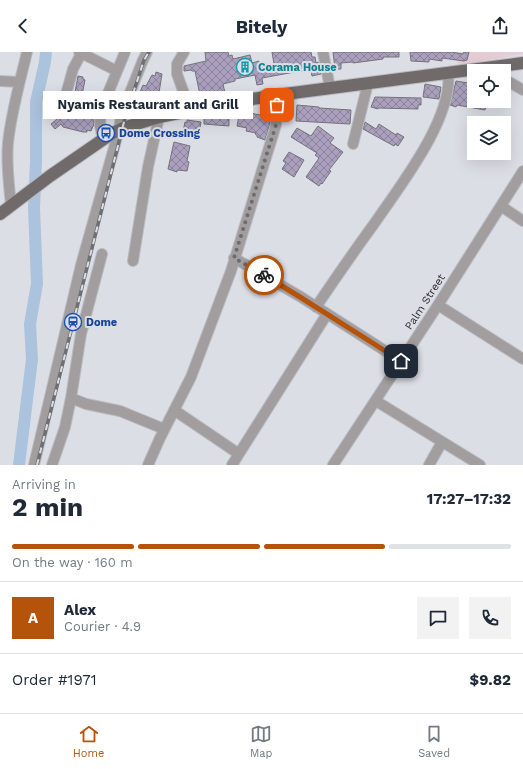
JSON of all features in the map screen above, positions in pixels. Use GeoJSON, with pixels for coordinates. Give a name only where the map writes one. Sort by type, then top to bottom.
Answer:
{"type":"FeatureCollection","features":[{"type":"Feature","properties":{"kind":"main road"},"geometry":{"type":"LineString","coordinates":[[511,65],[523,63]]}},
{"type":"Feature","properties":{"kind":"main road"},"geometry":{"type":"LineString","coordinates":[[0,214],[21,197],[103,139],[119,130],[159,117],[277,95],[467,71]]}},
{"type":"Feature","properties":{"kind":"street"},"geometry":{"type":"LineString","coordinates":[[10,206],[8,145],[27,52]]}},
{"type":"Feature","properties":{"kind":"street"},"geometry":{"type":"LineString","coordinates":[[103,139],[100,126],[101,110],[126,52]]}},
{"type":"Feature","properties":{"kind":"street"},"geometry":{"type":"LineString","coordinates":[[34,465],[81,265],[119,130],[121,115],[147,52]]}},
{"type":"Feature","properties":{"kind":"street"},"geometry":{"type":"LineString","coordinates":[[184,52],[177,64],[177,74],[190,110]]}},
{"type":"Feature","properties":{"kind":"street"},"geometry":{"type":"LineString","coordinates":[[323,52],[330,88]]}},
{"type":"Feature","properties":{"kind":"street"},"geometry":{"type":"LineString","coordinates":[[63,105],[73,69],[80,53],[117,71]]}},
{"type":"Feature","properties":{"kind":"street"},"geometry":{"type":"LineString","coordinates":[[316,307],[382,212],[427,142],[442,112],[448,90],[448,72]]}},
{"type":"Feature","properties":{"kind":"street"},"geometry":{"type":"LineString","coordinates":[[0,81],[20,82]]}},
{"type":"Feature","properties":{"kind":"street"},"geometry":{"type":"LineString","coordinates":[[353,144],[368,83]]}},
{"type":"Feature","properties":{"kind":"street"},"geometry":{"type":"LineString","coordinates":[[511,83],[523,90]]}},
{"type":"Feature","properties":{"kind":"street"},"geometry":{"type":"LineString","coordinates":[[148,465],[164,429],[191,377],[210,327],[234,258],[276,125],[277,95]]}},
{"type":"Feature","properties":{"kind":"street"},"geometry":{"type":"LineString","coordinates":[[133,261],[148,167],[159,117]]}},
{"type":"Feature","properties":{"kind":"street","name":"Palm Street"},"geometry":{"type":"LineString","coordinates":[[333,465],[376,401],[523,172]]}},
{"type":"Feature","properties":{"kind":"street"},"geometry":{"type":"LineString","coordinates":[[501,206],[523,221]]}},
{"type":"Feature","properties":{"kind":"street"},"geometry":{"type":"LineString","coordinates":[[52,465],[58,449],[71,398],[81,334],[102,254]]}},
{"type":"Feature","properties":{"kind":"street"},"geometry":{"type":"LineString","coordinates":[[234,258],[316,307],[401,361]]}},
{"type":"Feature","properties":{"kind":"street"},"geometry":{"type":"LineString","coordinates":[[438,305],[523,360]]}},
{"type":"Feature","properties":{"kind":"street"},"geometry":{"type":"LineString","coordinates":[[232,465],[327,314]]}},
{"type":"Feature","properties":{"kind":"street"},"geometry":{"type":"LineString","coordinates":[[71,398],[86,404],[120,412],[164,429]]}},
{"type":"Feature","properties":{"kind":"street"},"geometry":{"type":"LineString","coordinates":[[376,401],[480,465]]}},
{"type":"Feature","properties":{"kind":"street"},"geometry":{"type":"LineString","coordinates":[[174,410],[239,454]]}},
{"type":"Feature","properties":{"kind":"street"},"geometry":{"type":"LineString","coordinates":[[429,465],[442,442]]}},
{"type":"Feature","properties":{"kind":"shaded area"},"geometry":{"type":"Polygon","coordinates":[[[453,52],[523,52],[523,54],[459,65],[453,52]]]}},
{"type":"Feature","properties":{"kind":"building"},"geometry":{"type":"Polygon","coordinates":[[[205,52],[228,52],[229,56],[232,55],[233,59],[250,55],[252,63],[259,61],[260,67],[274,64],[272,52],[311,52],[312,57],[315,57],[316,63],[318,62],[321,74],[312,76],[311,71],[300,71],[262,78],[263,84],[257,85],[255,75],[235,79],[235,81],[223,84],[225,93],[200,95],[195,71],[184,71],[184,66],[206,61],[205,52]]]}},
{"type":"Feature","properties":{"kind":"building"},"geometry":{"type":"Polygon","coordinates":[[[333,52],[399,52],[399,57],[383,57],[383,59],[341,63],[341,69],[335,69],[333,52]]]}},
{"type":"Feature","properties":{"kind":"building"},"geometry":{"type":"Polygon","coordinates":[[[410,52],[451,52],[463,54],[464,52],[469,52],[467,60],[464,61],[442,58],[442,61],[429,59],[429,62],[411,61],[410,52]]]}},
{"type":"Feature","properties":{"kind":"building"},"geometry":{"type":"Polygon","coordinates":[[[156,72],[162,74],[158,99],[163,98],[163,105],[149,107],[149,109],[142,109],[143,93],[140,92],[143,85],[146,86],[152,75],[155,76],[156,72]]]}},
{"type":"Feature","properties":{"kind":"building"},"geometry":{"type":"Polygon","coordinates":[[[78,76],[83,77],[85,80],[82,95],[75,92],[78,76]]]}},
{"type":"Feature","properties":{"kind":"building"},"geometry":{"type":"Polygon","coordinates":[[[456,81],[467,83],[467,107],[457,105],[456,107],[450,105],[456,81]]]}},
{"type":"Feature","properties":{"kind":"building"},"geometry":{"type":"Polygon","coordinates":[[[425,84],[441,87],[439,99],[423,97],[425,84]]]}},
{"type":"Feature","properties":{"kind":"building"},"geometry":{"type":"Polygon","coordinates":[[[375,97],[421,98],[421,105],[418,105],[418,109],[378,109],[371,107],[375,97]]]}},
{"type":"Feature","properties":{"kind":"building"},"geometry":{"type":"Polygon","coordinates":[[[297,105],[351,110],[350,124],[296,121],[297,105]]]}},
{"type":"Feature","properties":{"kind":"building"},"geometry":{"type":"Polygon","coordinates":[[[79,106],[95,108],[94,124],[91,131],[87,130],[87,132],[83,132],[63,127],[61,124],[55,129],[51,124],[61,113],[72,111],[72,108],[79,106]]]}},
{"type":"Feature","properties":{"kind":"building"},"geometry":{"type":"Polygon","coordinates":[[[474,108],[485,108],[485,110],[474,108]]]}},
{"type":"Feature","properties":{"kind":"building"},"geometry":{"type":"Polygon","coordinates":[[[240,111],[270,117],[270,123],[265,140],[257,137],[255,134],[256,133],[246,131],[247,128],[237,126],[240,111]]]}},
{"type":"Feature","properties":{"kind":"building"},"geometry":{"type":"Polygon","coordinates":[[[212,114],[229,116],[229,126],[204,124],[204,116],[212,114]]]}},
{"type":"Feature","properties":{"kind":"building"},"geometry":{"type":"Polygon","coordinates":[[[187,120],[201,122],[199,133],[183,132],[185,122],[187,123],[187,120]]]}},
{"type":"Feature","properties":{"kind":"building"},"geometry":{"type":"Polygon","coordinates":[[[365,122],[376,129],[379,124],[396,135],[397,133],[404,137],[398,146],[395,144],[394,146],[363,129],[365,122]]]}},
{"type":"Feature","properties":{"kind":"building"},"geometry":{"type":"Polygon","coordinates":[[[318,126],[334,138],[330,143],[343,152],[329,170],[331,171],[322,184],[321,183],[319,186],[306,177],[319,158],[315,155],[317,153],[291,137],[297,128],[311,136],[318,126]]]}},
{"type":"Feature","properties":{"kind":"building"},"geometry":{"type":"Polygon","coordinates":[[[174,142],[190,146],[187,171],[177,170],[177,172],[168,169],[174,142]]]}},
{"type":"Feature","properties":{"kind":"building"},"geometry":{"type":"Polygon","coordinates":[[[289,152],[304,160],[294,177],[282,169],[286,163],[283,161],[289,152]]]}},
{"type":"Feature","properties":{"kind":"waterway"},"geometry":{"type":"LineString","coordinates":[[19,465],[32,359],[30,324],[37,284],[34,208],[36,102],[46,52]]}},
{"type":"Feature","properties":{"kind":"railway"},"geometry":{"type":"LineString","coordinates":[[37,465],[125,118],[144,60],[149,52]]}},
{"type":"Feature","properties":{"kind":"way so far"},"geometry":{"type":"LineString","coordinates":[[264,275],[234,258],[276,125],[278,115],[277,105]]}},
{"type":"Feature","properties":{"kind":"place","name":"Corama House"},"geometry":{"type":"Point","coordinates":[245,67]}},
{"type":"Feature","properties":{"kind":"place","name":"Nyamis Restaurant and Grill"},"geometry":{"type":"Point","coordinates":[277,105]}},
{"type":"Feature","properties":{"kind":"place","name":"Dome Crossing"},"geometry":{"type":"Point","coordinates":[106,133]}},
{"type":"Feature","properties":{"kind":"place","name":"Dome"},"geometry":{"type":"Point","coordinates":[73,322]}},
{"type":"Feature","properties":{"kind":"route"},"geometry":{"type":"LineString","coordinates":[[264,275],[401,361]]}}]}
